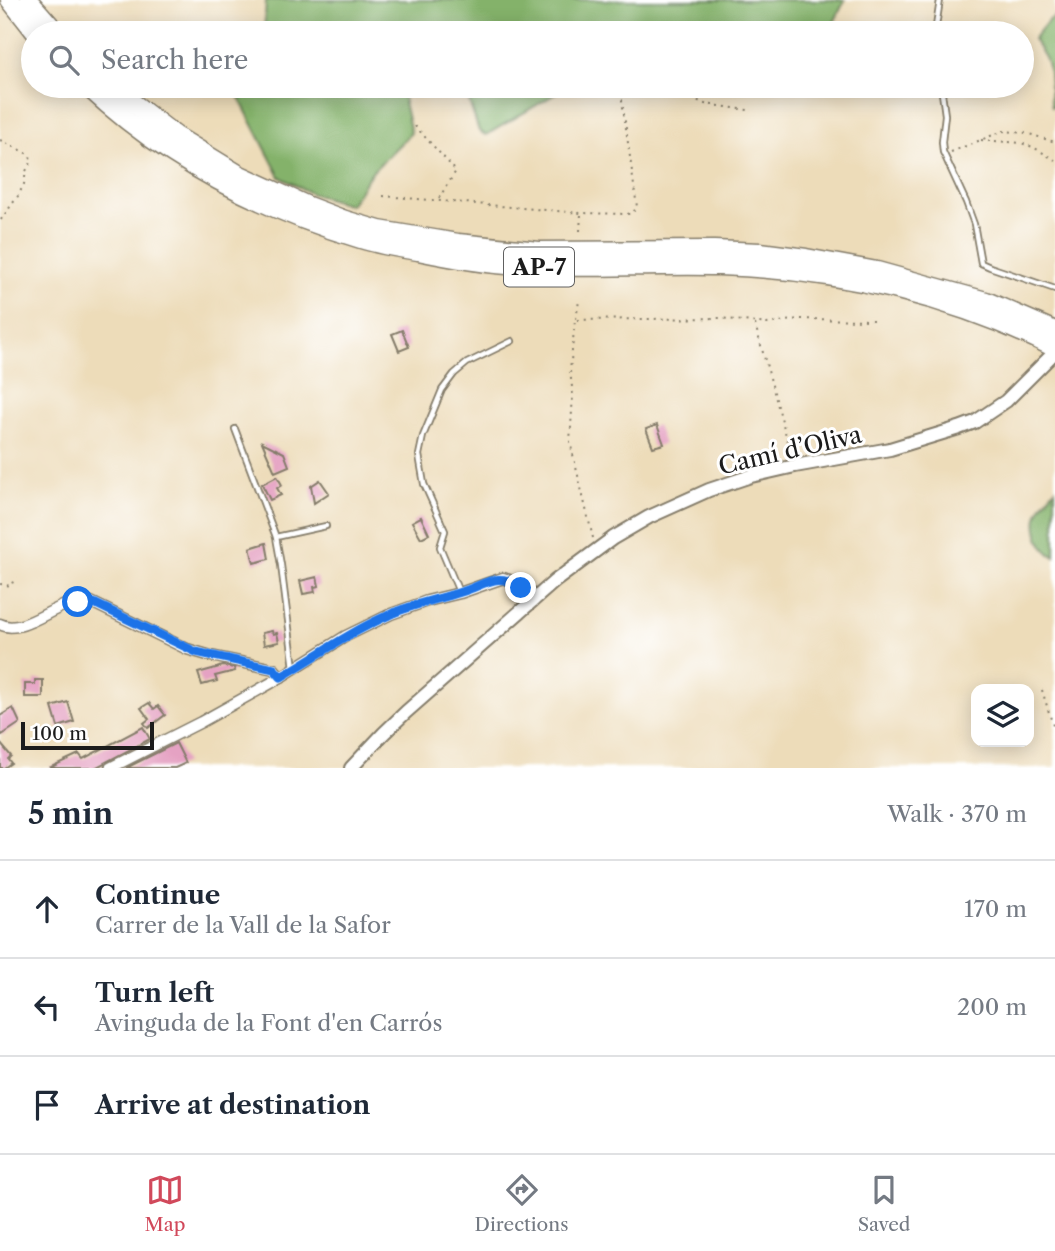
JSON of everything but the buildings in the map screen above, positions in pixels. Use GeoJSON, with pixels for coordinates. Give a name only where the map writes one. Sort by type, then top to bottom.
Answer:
{"type":"FeatureCollection","features":[{"type":"Feature","properties":{"kind":"highway"},"geometry":{"type":"LineString","coordinates":[[10,0],[27,21]]}},
{"type":"Feature","properties":{"kind":"highway"},"geometry":{"type":"LineString","coordinates":[[28,0],[46,21]]}},
{"type":"Feature","properties":{"kind":"highway","name":"AP-7"},"geometry":{"type":"LineString","coordinates":[[101,98],[134,127],[194,166],[249,197],[311,223],[364,240],[504,265],[716,266],[809,273],[893,288],[996,321],[1055,331]]}},
{"type":"Feature","properties":{"kind":"highway","name":"AP-7"},"geometry":{"type":"LineString","coordinates":[[127,98],[176,136],[239,174],[309,206],[379,230],[458,243],[539,251],[714,250],[760,252],[847,264],[986,301],[1032,329],[1055,350]]}},
{"type":"Feature","properties":{"kind":"street","name":"Camí d’Oliva"},"geometry":{"type":"LineString","coordinates":[[351,768],[406,712],[555,581],[596,549],[649,517],[730,482],[794,466],[890,449],[967,425],[1006,401],[1055,350]]}},
{"type":"Feature","properties":{"kind":"street"},"geometry":{"type":"LineString","coordinates":[[110,768],[201,722],[383,617],[503,578],[512,581],[534,601]]}},
{"type":"Feature","properties":{"kind":"street"},"geometry":{"type":"LineString","coordinates":[[0,624],[19,627],[63,605],[91,602],[187,649],[274,669],[281,677]]}},
{"type":"Feature","properties":{"kind":"lane"},"geometry":{"type":"LineString","coordinates":[[937,21],[940,0]]}},
{"type":"Feature","properties":{"kind":"lane"},"geometry":{"type":"LineString","coordinates":[[943,98],[944,155],[974,224],[981,263],[1055,289]]}},
{"type":"Feature","properties":{"kind":"lane"},"geometry":{"type":"LineString","coordinates":[[460,593],[440,547],[445,531],[424,484],[419,455],[421,443],[442,390],[454,374],[467,363],[512,341]]}},
{"type":"Feature","properties":{"kind":"lane"},"geometry":{"type":"LineString","coordinates":[[235,429],[276,537],[294,669]]}},
{"type":"Feature","properties":{"kind":"lane"},"geometry":{"type":"LineString","coordinates":[[276,537],[326,526]]}},
{"type":"Feature","properties":{"kind":"path"},"geometry":{"type":"LineString","coordinates":[[383,195],[581,213],[628,214],[637,208],[622,98]]}},
{"type":"Feature","properties":{"kind":"path"},"geometry":{"type":"LineString","coordinates":[[692,98],[705,104],[748,110]]}},
{"type":"Feature","properties":{"kind":"path"},"geometry":{"type":"LineString","coordinates":[[415,126],[456,172],[438,200]]}},
{"type":"Feature","properties":{"kind":"path"},"geometry":{"type":"LineString","coordinates":[[944,155],[1003,131],[1026,133],[1055,142]]}},
{"type":"Feature","properties":{"kind":"path"},"geometry":{"type":"LineString","coordinates":[[0,140],[30,155],[30,163],[18,196],[0,221]]}},
{"type":"Feature","properties":{"kind":"path"},"geometry":{"type":"LineString","coordinates":[[980,140],[1021,143],[1055,160]]}},
{"type":"Feature","properties":{"kind":"path"},"geometry":{"type":"LineString","coordinates":[[580,231],[581,213]]}},
{"type":"Feature","properties":{"kind":"path"},"geometry":{"type":"LineString","coordinates":[[579,301],[570,371],[573,395],[569,442],[596,549]]}},
{"type":"Feature","properties":{"kind":"path"},"geometry":{"type":"LineString","coordinates":[[575,320],[720,318],[767,324],[798,319],[874,320]]}},
{"type":"Feature","properties":{"kind":"path"},"geometry":{"type":"LineString","coordinates":[[754,323],[794,466]]}},
{"type":"Feature","properties":{"kind":"path"},"geometry":{"type":"LineString","coordinates":[[0,583],[11,586],[15,577]]}},
{"type":"Feature","properties":{"kind":"path"},"geometry":{"type":"LineString","coordinates":[[1042,690],[1055,732]]}},
{"type":"Feature","properties":{"kind":"green space"},"geometry":{"type":"Polygon","coordinates":[[[266,0],[845,0],[835,21],[265,21],[266,0]]]}},
{"type":"Feature","properties":{"kind":"green space"},"geometry":{"type":"Polygon","coordinates":[[[1055,16],[1055,105],[1052,107],[1048,66],[1034,40],[1055,16]]]}},
{"type":"Feature","properties":{"kind":"green space"},"geometry":{"type":"Polygon","coordinates":[[[239,98],[403,98],[411,133],[371,173],[350,205],[310,193],[280,177],[239,98]]]}},
{"type":"Feature","properties":{"kind":"green space"},"geometry":{"type":"Polygon","coordinates":[[[468,98],[549,98],[486,135],[479,131],[468,98]]]}},
{"type":"Feature","properties":{"kind":"green space"},"geometry":{"type":"Polygon","coordinates":[[[1055,489],[1055,557],[1041,542],[1037,520],[1042,505],[1055,489]]]}},
{"type":"Feature","properties":{"kind":"route"},"geometry":{"type":"LineString","coordinates":[[78,602],[96,604],[196,652],[274,669],[281,677],[346,636],[411,606],[503,578],[521,588]]}}]}
